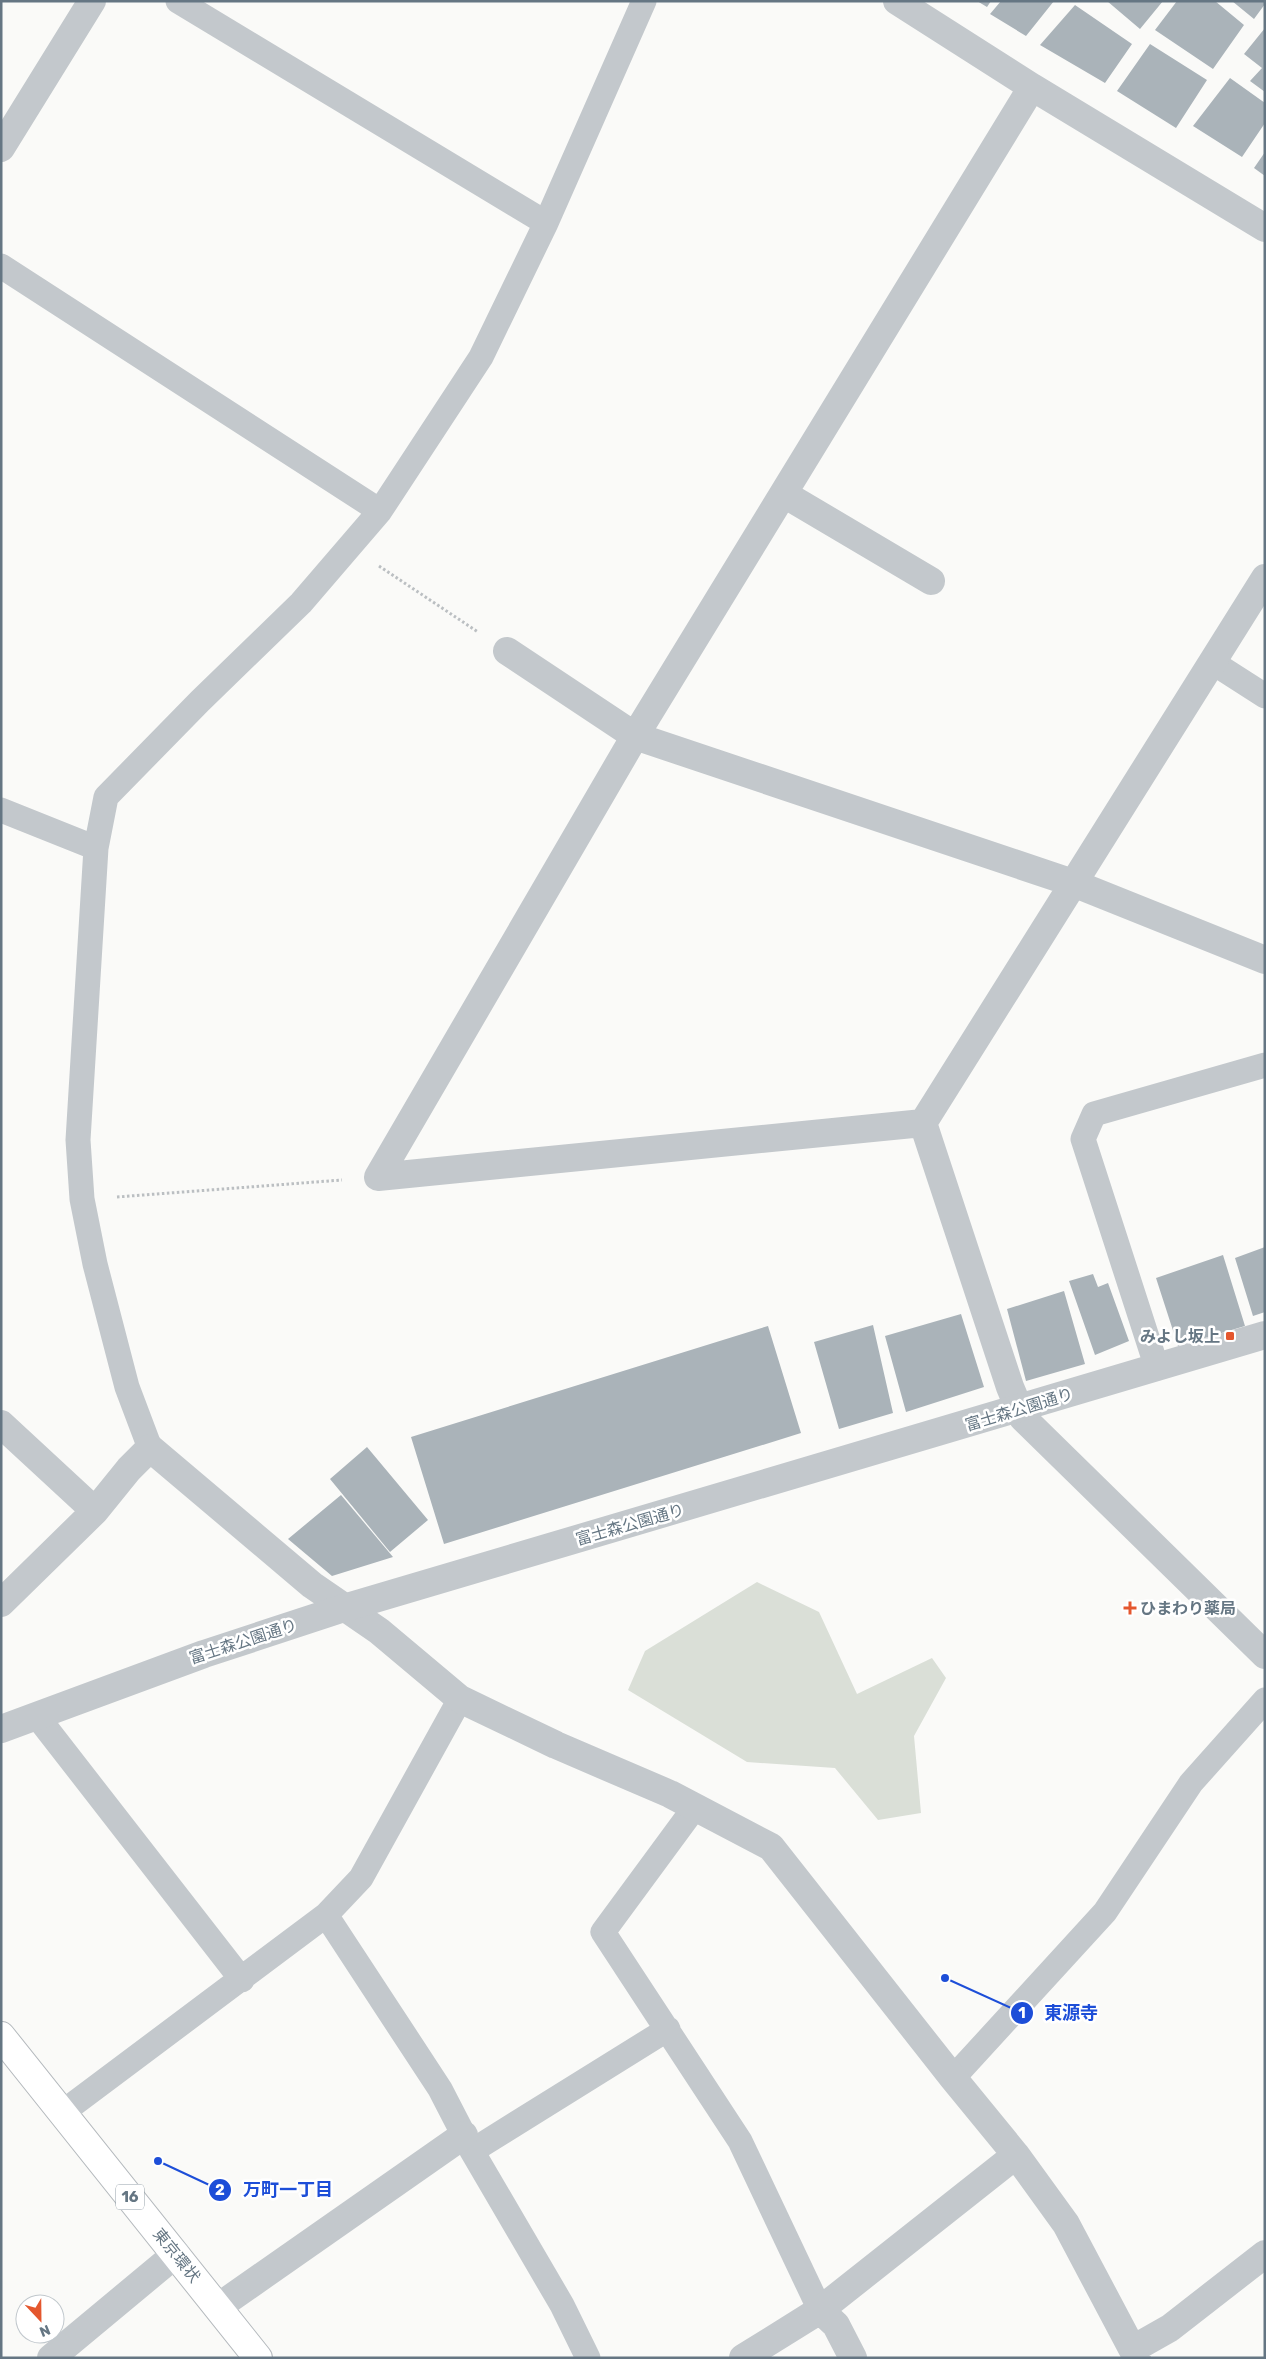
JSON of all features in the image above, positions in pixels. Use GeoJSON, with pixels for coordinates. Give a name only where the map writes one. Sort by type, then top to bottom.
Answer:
{"type":"FeatureCollection","features":[{"type":"Feature","properties":{"kind":"highway","name":"東京環状"},"geometry":{"type":"LineString","coordinates":[[1,2036],[258,2358]]}},
{"type":"Feature","properties":{"kind":"street"},"geometry":{"type":"LineString","coordinates":[[1,148],[92,1]]}},
{"type":"Feature","properties":{"kind":"street"},"geometry":{"type":"LineString","coordinates":[[898,1],[1032,87],[1265,228]]}},
{"type":"Feature","properties":{"kind":"street"},"geometry":{"type":"LineString","coordinates":[[378,1177],[635,736],[1032,87]]}},
{"type":"Feature","properties":{"kind":"street"},"geometry":{"type":"LineString","coordinates":[[784,494],[931,580]]}},
{"type":"Feature","properties":{"kind":"street"},"geometry":{"type":"LineString","coordinates":[[923,1124],[1265,578]]}},
{"type":"Feature","properties":{"kind":"street"},"geometry":{"type":"LineString","coordinates":[[507,651],[635,736],[1073,883],[1265,960]]}},
{"type":"Feature","properties":{"kind":"street"},"geometry":{"type":"LineString","coordinates":[[378,1177],[923,1124]]}},
{"type":"Feature","properties":{"kind":"street"},"geometry":{"type":"LineString","coordinates":[[923,1124],[1018,1409],[1023,1418],[1265,1655]]}},
{"type":"Feature","properties":{"kind":"street","name":"富士森公園通り"},"geometry":{"type":"LineString","coordinates":[[1,1729],[204,1654],[344,1608],[1265,1335]]}},
{"type":"Feature","properties":{"kind":"street"},"geometry":{"type":"LineString","coordinates":[[1,1424],[95,1511]]}},
{"type":"Feature","properties":{"kind":"street"},"geometry":{"type":"LineString","coordinates":[[1,1603],[95,1511],[129,1469],[150,1448],[312,1585],[378,1631],[460,1699],[695,1807],[772,1847],[953,2078],[1016,2155],[1066,2224],[1135,2354],[1265,2254]]}},
{"type":"Feature","properties":{"kind":"street"},"geometry":{"type":"LineString","coordinates":[[218,2307],[468,2143]]}},
{"type":"Feature","properties":{"kind":"street"},"geometry":{"type":"LineString","coordinates":[[743,2358],[820,2310],[1016,2155]]}},
{"type":"Feature","properties":{"kind":"street"},"geometry":{"type":"LineString","coordinates":[[51,2358],[176,2254]]}},
{"type":"Feature","properties":{"kind":"street"},"geometry":{"type":"LineString","coordinates":[[820,2310],[836,2325],[853,2358]]}},
{"type":"Feature","properties":{"kind":"lane"},"geometry":{"type":"LineString","coordinates":[[178,1],[546,223]]}},
{"type":"Feature","properties":{"kind":"lane"},"geometry":{"type":"LineString","coordinates":[[150,1448],[127,1387],[95,1264],[82,1200],[78,1140],[96,848],[106,797],[200,701],[301,603],[380,511],[481,357],[546,223],[644,1]]}},
{"type":"Feature","properties":{"kind":"lane"},"geometry":{"type":"LineString","coordinates":[[1,266],[380,511]]}},
{"type":"Feature","properties":{"kind":"lane"},"geometry":{"type":"LineString","coordinates":[[1212,662],[1265,696]]}},
{"type":"Feature","properties":{"kind":"lane"},"geometry":{"type":"LineString","coordinates":[[1,810],[96,848]]}},
{"type":"Feature","properties":{"kind":"lane"},"geometry":{"type":"LineString","coordinates":[[1157,1368],[1083,1139],[1094,1114],[1265,1065]]}},
{"type":"Feature","properties":{"kind":"lane"},"geometry":{"type":"LineString","coordinates":[[63,2112],[242,1980],[326,1915],[361,1878],[460,1699]]}},
{"type":"Feature","properties":{"kind":"lane"},"geometry":{"type":"LineString","coordinates":[[953,2078],[1105,1912],[1190,1783],[1265,1700]]}},
{"type":"Feature","properties":{"kind":"lane"},"geometry":{"type":"LineString","coordinates":[[36,1715],[242,1980]]}},
{"type":"Feature","properties":{"kind":"lane"},"geometry":{"type":"LineString","coordinates":[[695,1807],[603,1932],[740,2142],[820,2310]]}},
{"type":"Feature","properties":{"kind":"lane"},"geometry":{"type":"LineString","coordinates":[[326,1915],[440,2089],[468,2143],[562,2305],[588,2358]]}},
{"type":"Feature","properties":{"kind":"lane"},"geometry":{"type":"LineString","coordinates":[[468,2143],[668,2029]]}},
{"type":"Feature","properties":{"kind":"path"},"geometry":{"type":"LineString","coordinates":[[379,566],[507,651]]}},
{"type":"Feature","properties":{"kind":"path"},"geometry":{"type":"LineString","coordinates":[[82,1200],[378,1177]]}},
{"type":"Feature","properties":{"kind":"shaded area"},"geometry":{"type":"Polygon","coordinates":[[[757,1582],[819,1612],[857,1694],[932,1658],[946,1678],[914,1736],[921,1813],[878,1820],[835,1768],[747,1762],[628,1690],[645,1651],[757,1582]]]}},
{"type":"Feature","properties":{"kind":"building"},"geometry":{"type":"Polygon","coordinates":[[[977,1],[991,1],[987,7],[977,1]]]}},
{"type":"Feature","properties":{"kind":"building"},"geometry":{"type":"Polygon","coordinates":[[[1001,1],[1054,1],[1026,36],[990,14],[1001,1]]]}},
{"type":"Feature","properties":{"kind":"building"},"geometry":{"type":"Polygon","coordinates":[[[1107,1],[1163,1],[1140,29],[1107,1]]]}},
{"type":"Feature","properties":{"kind":"building"},"geometry":{"type":"Polygon","coordinates":[[[1177,1],[1215,1],[1244,25],[1213,69],[1155,30],[1177,1]]]}},
{"type":"Feature","properties":{"kind":"building"},"geometry":{"type":"Polygon","coordinates":[[[1232,1],[1265,1],[1265,4],[1254,19],[1232,1]]]}},
{"type":"Feature","properties":{"kind":"building"},"geometry":{"type":"Polygon","coordinates":[[[1075,5],[1132,44],[1105,83],[1040,45],[1075,5]]]}},
{"type":"Feature","properties":{"kind":"building"},"geometry":{"type":"Polygon","coordinates":[[[1265,28],[1265,92],[1250,81],[1262,68],[1244,54],[1265,28]]]}},
{"type":"Feature","properties":{"kind":"building"},"geometry":{"type":"Polygon","coordinates":[[[1150,44],[1207,80],[1176,128],[1117,91],[1150,44]]]}},
{"type":"Feature","properties":{"kind":"building"},"geometry":{"type":"Polygon","coordinates":[[[1230,78],[1265,103],[1265,123],[1242,157],[1193,126],[1230,78]]]}},
{"type":"Feature","properties":{"kind":"building"},"geometry":{"type":"Polygon","coordinates":[[[1265,152],[1265,176],[1254,168],[1265,152]]]}},
{"type":"Feature","properties":{"kind":"building"},"geometry":{"type":"Polygon","coordinates":[[[1265,1247],[1265,1312],[1253,1316],[1235,1258],[1265,1247]]]}},
{"type":"Feature","properties":{"kind":"building"},"geometry":{"type":"Polygon","coordinates":[[[1223,1255],[1245,1326],[1178,1346],[1156,1278],[1223,1255]]]}},
{"type":"Feature","properties":{"kind":"building"},"geometry":{"type":"Polygon","coordinates":[[[1093,1274],[1098,1287],[1108,1283],[1129,1341],[1095,1355],[1069,1281],[1093,1274]]]}},
{"type":"Feature","properties":{"kind":"building"},"geometry":{"type":"Polygon","coordinates":[[[1064,1291],[1085,1364],[1026,1381],[1007,1309],[1064,1291]]]}},
{"type":"Feature","properties":{"kind":"building"},"geometry":{"type":"Polygon","coordinates":[[[961,1314],[984,1387],[906,1412],[885,1336],[961,1314]]]}},
{"type":"Feature","properties":{"kind":"building"},"geometry":{"type":"Polygon","coordinates":[[[873,1325],[893,1413],[839,1429],[814,1342],[873,1325]]]}},
{"type":"Feature","properties":{"kind":"building"},"geometry":{"type":"Polygon","coordinates":[[[768,1326],[801,1433],[444,1544],[411,1437],[768,1326]]]}},
{"type":"Feature","properties":{"kind":"building"},"geometry":{"type":"Polygon","coordinates":[[[367,1447],[428,1520],[390,1552],[330,1479],[367,1447]]]}},
{"type":"Feature","properties":{"kind":"building"},"geometry":{"type":"Polygon","coordinates":[[[341,1495],[393,1557],[332,1576],[288,1539],[341,1495]]]}},
{"type":"Feature","properties":{"kind":"place","name":"みよし坂上"},"geometry":{"type":"Point","coordinates":[1230,1336]}},
{"type":"Feature","properties":{"kind":"place","name":"ひまわり薬局"},"geometry":{"type":"Point","coordinates":[1130,1608]}},
{"type":"Feature","properties":{"kind":"place","name":"東源寺"},"geometry":{"type":"Point","coordinates":[945,1978]}},
{"type":"Feature","properties":{"kind":"place","name":"万町一丁目"},"geometry":{"type":"Point","coordinates":[158,2161]}}]}
